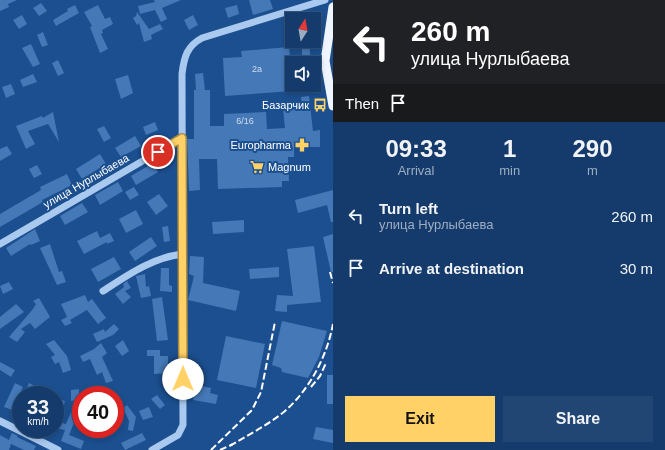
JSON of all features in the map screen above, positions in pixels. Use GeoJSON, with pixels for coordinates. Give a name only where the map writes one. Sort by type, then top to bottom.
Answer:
{"type":"FeatureCollection","features":[{"type":"Feature","properties":{"kind":"main road"},"geometry":{"type":"LineString","coordinates":[[333,7],[325,61],[333,106]]}},
{"type":"Feature","properties":{"kind":"street"},"geometry":{"type":"LineString","coordinates":[[152,450],[178,435],[183,425],[182,138],[184,59],[188,49],[194,42],[211,34],[316,1],[325,0]]}},
{"type":"Feature","properties":{"kind":"street","name":"улица Нурлыбаева"},"geometry":{"type":"LineString","coordinates":[[0,244],[182,138]]}},
{"type":"Feature","properties":{"kind":"street"},"geometry":{"type":"LineString","coordinates":[[103,290],[164,256],[182,254]]}},
{"type":"Feature","properties":{"kind":"street"},"geometry":{"type":"LineString","coordinates":[[0,421],[58,450]]}},
{"type":"Feature","properties":{"kind":"building"},"geometry":{"type":"Polygon","coordinates":[[[0,0],[17,0],[8,4],[9,7],[0,11],[0,0]]]}},
{"type":"Feature","properties":{"kind":"building"},"geometry":{"type":"Polygon","coordinates":[[[154,0],[181,0],[162,8],[167,19],[161,22],[155,10],[140,14],[138,6],[155,2],[154,0]]]}},
{"type":"Feature","properties":{"kind":"building"},"geometry":{"type":"Polygon","coordinates":[[[249,0],[270,0],[273,9],[253,15],[249,0]]]}},
{"type":"Feature","properties":{"kind":"building"},"geometry":{"type":"Polygon","coordinates":[[[41,3],[47,11],[39,16],[33,8],[41,3]]]}},
{"type":"Feature","properties":{"kind":"building"},"geometry":{"type":"Polygon","coordinates":[[[75,5],[79,13],[56,26],[53,20],[68,11],[67,9],[75,5]]]}},
{"type":"Feature","properties":{"kind":"building"},"geometry":{"type":"Polygon","coordinates":[[[98,5],[105,19],[110,17],[113,24],[102,30],[103,33],[101,34],[108,49],[100,53],[90,27],[92,26],[84,12],[98,5]]]}},
{"type":"Feature","properties":{"kind":"building"},"geometry":{"type":"Polygon","coordinates":[[[237,5],[239,14],[228,18],[225,8],[237,5]]]}},
{"type":"Feature","properties":{"kind":"building"},"geometry":{"type":"Polygon","coordinates":[[[137,12],[149,29],[160,24],[163,29],[151,35],[152,39],[144,42],[139,23],[137,25],[133,18],[136,16],[137,12]]]}},
{"type":"Feature","properties":{"kind":"building"},"geometry":{"type":"Polygon","coordinates":[[[22,15],[27,24],[19,29],[13,20],[22,15]]]}},
{"type":"Feature","properties":{"kind":"building"},"geometry":{"type":"Polygon","coordinates":[[[193,15],[198,25],[189,30],[184,20],[193,15]]]}},
{"type":"Feature","properties":{"kind":"building"},"geometry":{"type":"Polygon","coordinates":[[[43,32],[48,45],[42,47],[37,35],[43,32]]]}},
{"type":"Feature","properties":{"kind":"building"},"geometry":{"type":"Polygon","coordinates":[[[31,44],[40,64],[33,67],[22,48],[31,44]]]}},
{"type":"Feature","properties":{"kind":"building"},"geometry":{"type":"Polygon","coordinates":[[[289,48],[290,56],[285,56],[285,92],[225,96],[223,58],[242,57],[241,51],[289,48]]]}},
{"type":"Feature","properties":{"kind":"building"},"geometry":{"type":"Polygon","coordinates":[[[302,48],[310,48],[310,56],[302,56],[302,48]]]}},
{"type":"Feature","properties":{"kind":"building"},"geometry":{"type":"Polygon","coordinates":[[[58,60],[64,73],[58,76],[52,63],[58,60]]]}},
{"type":"Feature","properties":{"kind":"building"},"geometry":{"type":"Polygon","coordinates":[[[203,73],[205,90],[210,90],[210,126],[224,126],[224,114],[266,112],[267,129],[285,128],[283,109],[302,106],[301,97],[309,96],[313,131],[320,130],[320,147],[294,147],[294,157],[288,157],[289,181],[282,181],[282,187],[218,189],[217,159],[199,159],[200,190],[189,191],[187,139],[194,139],[194,90],[196,90],[195,74],[203,73]]]}},
{"type":"Feature","properties":{"kind":"building"},"geometry":{"type":"Polygon","coordinates":[[[33,74],[37,82],[23,87],[20,80],[33,74]]]}},
{"type":"Feature","properties":{"kind":"building"},"geometry":{"type":"Polygon","coordinates":[[[128,75],[133,93],[121,99],[115,79],[128,75]]]}},
{"type":"Feature","properties":{"kind":"building"},"geometry":{"type":"Polygon","coordinates":[[[11,84],[15,94],[6,98],[2,87],[11,84]]]}},
{"type":"Feature","properties":{"kind":"building"},"geometry":{"type":"Polygon","coordinates":[[[53,112],[59,142],[48,124],[28,131],[35,144],[26,149],[16,126],[42,116],[43,118],[53,112]]]}},
{"type":"Feature","properties":{"kind":"building"},"geometry":{"type":"Polygon","coordinates":[[[155,122],[158,130],[146,135],[143,127],[155,122]]]}},
{"type":"Feature","properties":{"kind":"building"},"geometry":{"type":"Polygon","coordinates":[[[104,126],[111,138],[104,142],[97,129],[104,126]]]}},
{"type":"Feature","properties":{"kind":"building"},"geometry":{"type":"Polygon","coordinates":[[[135,136],[141,146],[121,157],[115,148],[135,136]]]}},
{"type":"Feature","properties":{"kind":"building"},"geometry":{"type":"Polygon","coordinates":[[[7,146],[12,154],[0,161],[0,149],[7,146]]]}},
{"type":"Feature","properties":{"kind":"building"},"geometry":{"type":"Polygon","coordinates":[[[100,154],[106,164],[82,179],[76,169],[100,154]]]}},
{"type":"Feature","properties":{"kind":"building"},"geometry":{"type":"Polygon","coordinates":[[[153,163],[158,172],[136,185],[131,176],[153,163]]]}},
{"type":"Feature","properties":{"kind":"building"},"geometry":{"type":"Polygon","coordinates":[[[37,165],[42,174],[34,178],[29,169],[37,165]]]}},
{"type":"Feature","properties":{"kind":"building"},"geometry":{"type":"Polygon","coordinates":[[[67,174],[72,185],[42,200],[43,202],[0,227],[0,214],[41,190],[40,187],[67,174]]]}},
{"type":"Feature","properties":{"kind":"building"},"geometry":{"type":"Polygon","coordinates":[[[118,182],[123,191],[100,205],[95,195],[118,182]]]}},
{"type":"Feature","properties":{"kind":"building"},"geometry":{"type":"Polygon","coordinates":[[[134,187],[139,195],[130,200],[125,192],[134,187]]]}},
{"type":"Feature","properties":{"kind":"building"},"geometry":{"type":"Polygon","coordinates":[[[333,190],[333,222],[331,222],[327,205],[298,213],[295,200],[333,190]]]}},
{"type":"Feature","properties":{"kind":"building"},"geometry":{"type":"Polygon","coordinates":[[[159,194],[168,206],[156,215],[147,202],[159,194]]]}},
{"type":"Feature","properties":{"kind":"building"},"geometry":{"type":"Polygon","coordinates":[[[82,203],[88,212],[65,225],[60,216],[82,203]]]}},
{"type":"Feature","properties":{"kind":"building"},"geometry":{"type":"Polygon","coordinates":[[[136,210],[143,224],[126,233],[119,219],[136,210]]]}},
{"type":"Feature","properties":{"kind":"building"},"geometry":{"type":"Polygon","coordinates":[[[244,220],[244,232],[213,234],[212,222],[244,220]]]}},
{"type":"Feature","properties":{"kind":"building"},"geometry":{"type":"Polygon","coordinates":[[[168,226],[170,241],[164,242],[162,227],[168,226]]]}},
{"type":"Feature","properties":{"kind":"building"},"geometry":{"type":"Polygon","coordinates":[[[35,229],[40,241],[31,245],[30,244],[11,256],[6,248],[35,229]]]}},
{"type":"Feature","properties":{"kind":"building"},"geometry":{"type":"Polygon","coordinates":[[[97,231],[100,238],[110,233],[114,241],[107,244],[107,242],[84,254],[77,241],[97,231]]]}},
{"type":"Feature","properties":{"kind":"building"},"geometry":{"type":"Polygon","coordinates":[[[333,234],[333,272],[331,272],[323,237],[333,234]]]}},
{"type":"Feature","properties":{"kind":"building"},"geometry":{"type":"Polygon","coordinates":[[[151,237],[157,246],[135,261],[129,252],[151,237]]]}},
{"type":"Feature","properties":{"kind":"building"},"geometry":{"type":"Polygon","coordinates":[[[50,244],[59,272],[62,271],[66,282],[57,285],[40,248],[50,244]]]}},
{"type":"Feature","properties":{"kind":"building"},"geometry":{"type":"Polygon","coordinates":[[[314,246],[321,302],[287,305],[287,312],[275,311],[277,295],[293,296],[287,249],[314,246]]]}},
{"type":"Feature","properties":{"kind":"building"},"geometry":{"type":"Polygon","coordinates":[[[190,256],[204,257],[203,283],[240,291],[236,311],[188,300],[194,276],[189,274],[190,256]]]}},
{"type":"Feature","properties":{"kind":"building"},"geometry":{"type":"Polygon","coordinates":[[[114,257],[121,269],[98,282],[91,269],[114,257]]]}},
{"type":"Feature","properties":{"kind":"building"},"geometry":{"type":"Polygon","coordinates":[[[279,267],[279,277],[250,279],[249,269],[279,267]]]}},
{"type":"Feature","properties":{"kind":"building"},"geometry":{"type":"Polygon","coordinates":[[[161,268],[169,268],[169,285],[172,286],[172,292],[160,291],[161,268]]]}},
{"type":"Feature","properties":{"kind":"building"},"geometry":{"type":"Polygon","coordinates":[[[145,274],[146,287],[149,286],[151,296],[141,298],[136,276],[145,274]]]}},
{"type":"Feature","properties":{"kind":"building"},"geometry":{"type":"Polygon","coordinates":[[[127,281],[131,288],[125,291],[131,297],[123,304],[115,294],[124,287],[123,284],[127,281]]]}},
{"type":"Feature","properties":{"kind":"building"},"geometry":{"type":"Polygon","coordinates":[[[9,282],[13,289],[3,294],[0,286],[9,282]]]}},
{"type":"Feature","properties":{"kind":"building"},"geometry":{"type":"Polygon","coordinates":[[[85,295],[88,302],[92,299],[106,318],[98,324],[87,310],[70,320],[72,323],[65,326],[61,320],[67,317],[61,304],[85,295]]]}},
{"type":"Feature","properties":{"kind":"building"},"geometry":{"type":"Polygon","coordinates":[[[162,297],[168,340],[157,341],[152,299],[162,297]]]}},
{"type":"Feature","properties":{"kind":"building"},"geometry":{"type":"Polygon","coordinates":[[[39,298],[50,317],[35,329],[30,323],[21,329],[25,332],[17,342],[9,337],[33,309],[36,304],[33,301],[39,298]]]}},
{"type":"Feature","properties":{"kind":"building"},"geometry":{"type":"Polygon","coordinates":[[[16,304],[24,312],[0,329],[0,317],[16,304]]]}},
{"type":"Feature","properties":{"kind":"building"},"geometry":{"type":"Polygon","coordinates":[[[282,321],[327,331],[319,357],[308,378],[282,372],[281,368],[272,365],[282,321]]]}},
{"type":"Feature","properties":{"kind":"building"},"geometry":{"type":"Polygon","coordinates":[[[114,324],[119,329],[113,335],[97,342],[93,334],[104,329],[105,332],[114,324]]]}},
{"type":"Feature","properties":{"kind":"building"},"geometry":{"type":"Polygon","coordinates":[[[226,336],[265,344],[256,388],[217,380],[226,336]]]}},
{"type":"Feature","properties":{"kind":"building"},"geometry":{"type":"Polygon","coordinates":[[[54,340],[67,356],[71,370],[63,373],[59,362],[55,364],[51,357],[55,355],[46,344],[54,340]]]}},
{"type":"Feature","properties":{"kind":"building"},"geometry":{"type":"Polygon","coordinates":[[[123,340],[129,351],[122,356],[115,346],[123,340]]]}},
{"type":"Feature","properties":{"kind":"building"},"geometry":{"type":"Polygon","coordinates":[[[101,343],[107,353],[102,357],[113,381],[106,383],[102,372],[97,375],[90,359],[83,362],[80,356],[94,349],[101,343]]]}},
{"type":"Feature","properties":{"kind":"building"},"geometry":{"type":"Polygon","coordinates":[[[147,350],[160,350],[160,356],[168,356],[168,373],[154,374],[154,356],[147,356],[147,350]]]}},
{"type":"Feature","properties":{"kind":"building"},"geometry":{"type":"Polygon","coordinates":[[[0,362],[15,370],[11,377],[0,370],[0,362]]]}},
{"type":"Feature","properties":{"kind":"building"},"geometry":{"type":"Polygon","coordinates":[[[327,375],[333,375],[333,404],[327,404],[327,375]]]}},
{"type":"Feature","properties":{"kind":"building"},"geometry":{"type":"Polygon","coordinates":[[[15,383],[21,386],[14,386],[15,383]]]}},
{"type":"Feature","properties":{"kind":"building"},"geometry":{"type":"Polygon","coordinates":[[[29,383],[35,386],[28,386],[29,383]]]}},
{"type":"Feature","properties":{"kind":"building"},"geometry":{"type":"Polygon","coordinates":[[[196,385],[211,388],[210,393],[218,395],[216,404],[193,400],[196,385]]]}},
{"type":"Feature","properties":{"kind":"building"},"geometry":{"type":"Polygon","coordinates":[[[12,390],[12,410],[4,407],[12,390]]]}},
{"type":"Feature","properties":{"kind":"building"},"geometry":{"type":"Polygon","coordinates":[[[71,390],[72,390],[71,401],[71,390]]]}},
{"type":"Feature","properties":{"kind":"building"},"geometry":{"type":"Polygon","coordinates":[[[157,395],[165,405],[160,409],[151,399],[157,395]]]}},
{"type":"Feature","properties":{"kind":"building"},"geometry":{"type":"Polygon","coordinates":[[[127,405],[136,417],[133,431],[128,430],[129,421],[124,407],[127,405]]]}},
{"type":"Feature","properties":{"kind":"building"},"geometry":{"type":"Polygon","coordinates":[[[149,407],[153,417],[143,420],[139,411],[149,407]]]}},
{"type":"Feature","properties":{"kind":"building"},"geometry":{"type":"Polygon","coordinates":[[[72,412],[72,428],[69,435],[72,436],[72,438],[84,441],[81,449],[61,441],[62,438],[64,438],[64,423],[66,424],[72,412]]]}},
{"type":"Feature","properties":{"kind":"building"},"geometry":{"type":"Polygon","coordinates":[[[316,427],[333,430],[333,443],[313,439],[316,427]]]}},
{"type":"Feature","properties":{"kind":"building"},"geometry":{"type":"Polygon","coordinates":[[[12,433],[12,438],[19,438],[36,446],[34,450],[24,450],[11,444],[9,450],[0,450],[0,435],[9,440],[12,433]]]}},
{"type":"Feature","properties":{"kind":"building"},"geometry":{"type":"Polygon","coordinates":[[[142,433],[146,440],[125,450],[121,443],[142,433]]]}},
{"type":"Feature","properties":{"kind":"railway"},"geometry":{"type":"LineString","coordinates":[[330,272],[333,283]]}},
{"type":"Feature","properties":{"kind":"railway"},"geometry":{"type":"LineString","coordinates":[[211,450],[252,410],[261,392],[275,322]]}},
{"type":"Feature","properties":{"kind":"railway"},"geometry":{"type":"LineString","coordinates":[[230,446],[285,411],[302,393],[322,360],[333,324]]}},
{"type":"Feature","properties":{"kind":"railway"},"geometry":{"type":"LineString","coordinates":[[311,387],[320,376],[326,363]]}},
{"type":"Feature","properties":{"kind":"railway"},"geometry":{"type":"LineString","coordinates":[[220,450],[233,444]]}},
{"type":"Feature","properties":{"kind":"place","name":"Базарчик"},"geometry":{"type":"Point","coordinates":[320,105]}},
{"type":"Feature","properties":{"kind":"place","name":"Europharma"},"geometry":{"type":"Point","coordinates":[302,145]}},
{"type":"Feature","properties":{"kind":"place","name":"Magnum"},"geometry":{"type":"Point","coordinates":[257,167]}},
{"type":"Feature","properties":{"kind":"route"},"geometry":{"type":"LineString","coordinates":[[158,152],[182,138],[183,379]]}}]}
